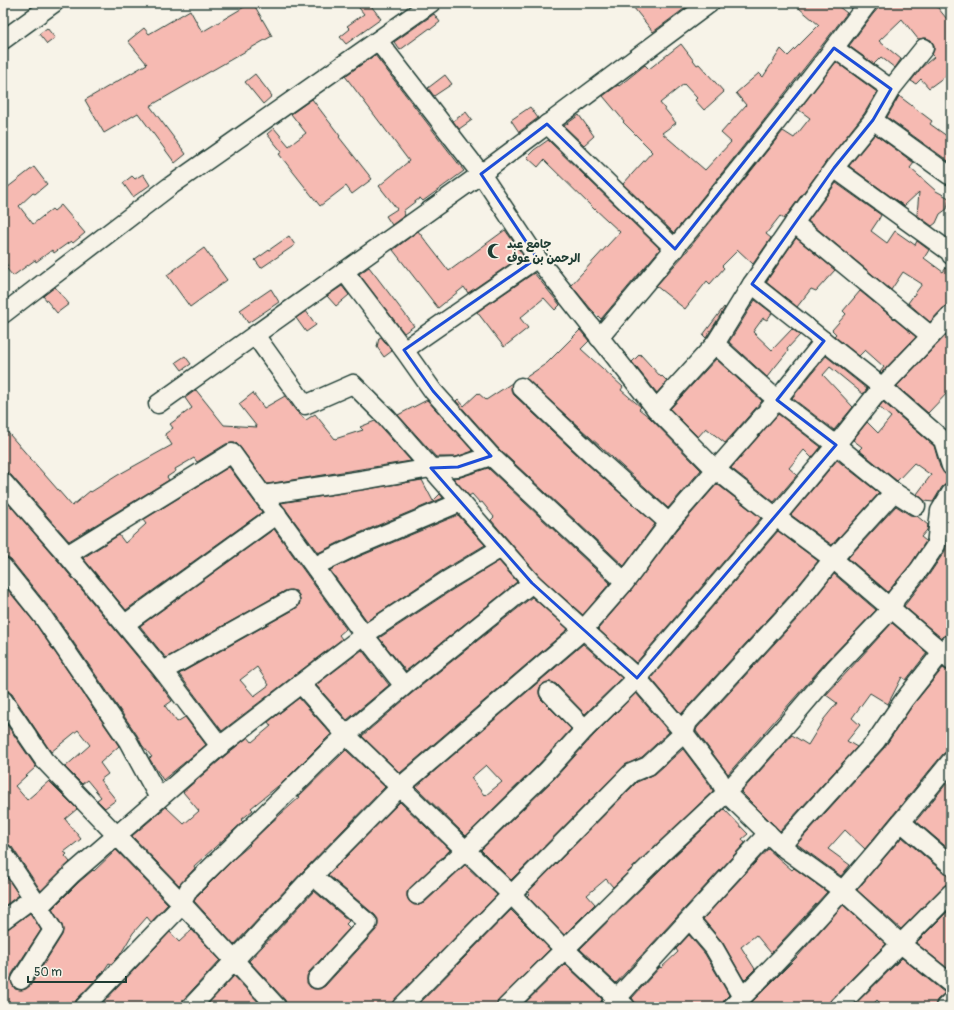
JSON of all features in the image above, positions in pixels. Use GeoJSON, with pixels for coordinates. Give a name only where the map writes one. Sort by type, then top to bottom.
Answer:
{"type":"FeatureCollection","features":[{"type":"Feature","properties":{"kind":"street"},"geometry":{"type":"LineString","coordinates":[[3,40],[54,3]]}},
{"type":"Feature","properties":{"kind":"street"},"geometry":{"type":"LineString","coordinates":[[3,314],[169,187],[431,3]]}},
{"type":"Feature","properties":{"kind":"street"},"geometry":{"type":"LineString","coordinates":[[158,404],[481,174],[710,3]]}},
{"type":"Feature","properties":{"kind":"street"},"geometry":{"type":"LineString","coordinates":[[599,338],[675,249],[868,3]]}},
{"type":"Feature","properties":{"kind":"street"},"geometry":{"type":"LineString","coordinates":[[378,41],[481,174],[537,258],[656,409],[715,469],[833,559],[948,652],[904,700],[876,741],[781,846]]}},
{"type":"Feature","properties":{"kind":"street"},"geometry":{"type":"LineString","coordinates":[[834,48],[891,89]]}},
{"type":"Feature","properties":{"kind":"street"},"geometry":{"type":"LineString","coordinates":[[656,409],[715,344],[752,284],[794,223],[834,168],[873,120],[891,89],[924,48]]}},
{"type":"Feature","properties":{"kind":"street"},"geometry":{"type":"LineString","coordinates":[[873,120],[949,175]]}},
{"type":"Feature","properties":{"kind":"street"},"geometry":{"type":"LineString","coordinates":[[547,124],[675,249]]}},
{"type":"Feature","properties":{"kind":"street"},"geometry":{"type":"LineString","coordinates":[[834,168],[950,252],[951,255]]}},
{"type":"Feature","properties":{"kind":"street"},"geometry":{"type":"LineString","coordinates":[[794,223],[931,336]]}},
{"type":"Feature","properties":{"kind":"street"},"geometry":{"type":"LineString","coordinates":[[404,350],[537,258]]}},
{"type":"Feature","properties":{"kind":"street"},"geometry":{"type":"LineString","coordinates":[[344,271],[404,350],[432,391],[491,456],[625,582]]}},
{"type":"Feature","properties":{"kind":"street"},"geometry":{"type":"LineString","coordinates":[[752,284],[882,387],[943,440],[951,466]]}},
{"type":"Feature","properties":{"kind":"street"},"geometry":{"type":"LineString","coordinates":[[417,895],[466,850],[547,771],[585,729],[637,678],[776,517],[882,387],[951,315]]}},
{"type":"Feature","properties":{"kind":"street"},"geometry":{"type":"LineString","coordinates":[[255,335],[305,405],[353,384],[387,418],[532,583],[637,678],[684,733],[719,778],[726,793],[781,846],[842,890],[901,944],[951,984]]}},
{"type":"Feature","properties":{"kind":"street"},"geometry":{"type":"LineString","coordinates":[[191,1007],[313,876],[400,787],[583,630],[625,582],[669,523],[777,400],[824,341]]}},
{"type":"Feature","properties":{"kind":"street"},"geometry":{"type":"LineString","coordinates":[[715,344],[777,400],[894,492],[916,506]]}},
{"type":"Feature","properties":{"kind":"street"},"geometry":{"type":"LineString","coordinates":[[521,387],[594,456],[669,523]]}},
{"type":"Feature","properties":{"kind":"street"},"geometry":{"type":"LineString","coordinates":[[68,555],[232,453],[364,634],[404,686]]}},
{"type":"Feature","properties":{"kind":"street"},"geometry":{"type":"LineString","coordinates":[[263,495],[431,468],[458,467],[491,456]]}},
{"type":"Feature","properties":{"kind":"street"},"geometry":{"type":"LineString","coordinates":[[3,482],[68,555],[125,624],[220,746]]}},
{"type":"Feature","properties":{"kind":"street"},"geometry":{"type":"LineString","coordinates":[[401,1007],[632,773],[648,766],[684,733],[688,722],[800,600],[833,559],[894,492]]}},
{"type":"Feature","properties":{"kind":"street"},"geometry":{"type":"LineString","coordinates":[[506,1007],[661,854],[726,793],[834,669],[892,608],[896,598],[919,570],[936,544],[940,511],[951,493]]}},
{"type":"Feature","properties":{"kind":"street"},"geometry":{"type":"LineString","coordinates":[[315,566],[354,547],[461,502]]}},
{"type":"Feature","properties":{"kind":"street"},"geometry":{"type":"LineString","coordinates":[[125,624],[277,514]]}},
{"type":"Feature","properties":{"kind":"street"},"geometry":{"type":"LineString","coordinates":[[3,920],[36,902],[72,874],[220,746],[364,634],[446,581],[501,548]]}},
{"type":"Feature","properties":{"kind":"street"},"geometry":{"type":"LineString","coordinates":[[3,567],[43,617],[128,740],[159,798]]}},
{"type":"Feature","properties":{"kind":"street"},"geometry":{"type":"LineString","coordinates":[[84,1007],[179,908],[188,889],[346,735],[404,686],[532,583]]}},
{"type":"Feature","properties":{"kind":"street"},"geometry":{"type":"LineString","coordinates":[[163,671],[290,600]]}},
{"type":"Feature","properties":{"kind":"street"},"geometry":{"type":"LineString","coordinates":[[301,684],[346,735],[512,895],[618,1004],[690,920],[768,833]]}},
{"type":"Feature","properties":{"kind":"street"},"geometry":{"type":"LineString","coordinates":[[549,692],[585,729]]}},
{"type":"Feature","properties":{"kind":"street"},"geometry":{"type":"LineString","coordinates":[[3,700],[44,760],[181,903],[277,1007]]}},
{"type":"Feature","properties":{"kind":"street"},"geometry":{"type":"LineString","coordinates":[[690,920],[714,948],[737,1002],[774,967],[902,822],[951,761]]}},
{"type":"Feature","properties":{"kind":"street"},"geometry":{"type":"LineString","coordinates":[[902,822],[951,865]]}},
{"type":"Feature","properties":{"kind":"street"},"geometry":{"type":"LineString","coordinates":[[3,853],[53,930],[21,980]]}},
{"type":"Feature","properties":{"kind":"street"},"geometry":{"type":"LineString","coordinates":[[313,876],[368,923],[317,979]]}},
{"type":"Feature","properties":{"kind":"street"},"geometry":{"type":"LineString","coordinates":[[838,1007],[951,893]]}},
{"type":"Feature","properties":{"kind":"street"},"geometry":{"type":"LineString","coordinates":[[945,1007],[951,1001]]}},
{"type":"Feature","properties":{"kind":"highlighted area"},"geometry":{"type":"Polygon","coordinates":[[[834,48],[891,89],[873,120],[834,168],[752,284],[824,341],[777,400],[836,445],[637,678],[532,583],[431,468],[458,467],[491,456],[433,391],[404,350],[537,258],[481,174],[547,124],[675,249],[834,48]]]}},
{"type":"Feature","properties":{"kind":"building"},"geometry":{"type":"Polygon","coordinates":[[[253,3],[272,36],[150,106],[186,154],[175,163],[138,113],[104,133],[85,100],[147,64],[128,41],[144,28],[149,34],[190,10],[202,32],[253,3]]]}},
{"type":"Feature","properties":{"kind":"building"},"geometry":{"type":"Polygon","coordinates":[[[355,3],[369,3],[381,19],[346,44],[340,37],[350,29],[347,26],[364,14],[355,3]]]}},
{"type":"Feature","properties":{"kind":"building"},"geometry":{"type":"Polygon","coordinates":[[[630,3],[692,3],[653,32],[630,3]]]}},
{"type":"Feature","properties":{"kind":"building"},"geometry":{"type":"Polygon","coordinates":[[[793,3],[834,3],[847,13],[674,233],[623,184],[652,152],[623,122],[624,121],[603,96],[618,85],[619,86],[645,65],[649,69],[681,44],[697,65],[699,64],[724,92],[704,110],[695,100],[697,98],[684,84],[660,103],[676,123],[662,133],[705,170],[731,142],[721,133],[746,105],[736,93],[759,73],[763,77],[781,49],[788,56],[819,25],[793,3]]]}},
{"type":"Feature","properties":{"kind":"building"},"geometry":{"type":"Polygon","coordinates":[[[883,3],[934,3],[951,24],[951,72],[929,88],[921,79],[916,84],[911,81],[922,67],[934,57],[932,55],[934,45],[931,40],[926,38],[918,39],[902,19],[879,41],[901,59],[895,68],[881,57],[874,64],[849,46],[883,3]]]}},
{"type":"Feature","properties":{"kind":"building"},"geometry":{"type":"Polygon","coordinates":[[[434,14],[440,22],[400,50],[394,42],[434,14]]]}},
{"type":"Feature","properties":{"kind":"building"},"geometry":{"type":"Polygon","coordinates":[[[47,28],[55,38],[47,44],[39,34],[47,28]]]}},
{"type":"Feature","properties":{"kind":"building"},"geometry":{"type":"Polygon","coordinates":[[[375,55],[464,171],[423,201],[420,198],[403,211],[405,215],[392,225],[386,216],[397,209],[379,186],[409,161],[345,76],[375,55]]]}},
{"type":"Feature","properties":{"kind":"building"},"geometry":{"type":"Polygon","coordinates":[[[836,62],[877,92],[864,114],[784,219],[780,216],[766,234],[771,238],[753,264],[738,250],[722,266],[724,268],[710,284],[707,281],[685,309],[656,286],[683,256],[783,131],[794,138],[810,118],[799,110],[836,62]]]}},
{"type":"Feature","properties":{"kind":"building"},"geometry":{"type":"Polygon","coordinates":[[[255,74],[272,96],[263,104],[245,82],[255,74]]]}},
{"type":"Feature","properties":{"kind":"building"},"geometry":{"type":"Polygon","coordinates":[[[445,75],[452,84],[434,96],[428,88],[445,75]]]}},
{"type":"Feature","properties":{"kind":"building"},"geometry":{"type":"Polygon","coordinates":[[[899,96],[932,121],[930,124],[951,139],[951,163],[887,117],[899,96]]]}},
{"type":"Feature","properties":{"kind":"building"},"geometry":{"type":"Polygon","coordinates":[[[312,99],[372,179],[352,194],[346,186],[320,206],[279,154],[282,152],[267,134],[274,128],[289,146],[306,133],[291,114],[312,99]]]}},
{"type":"Feature","properties":{"kind":"building"},"geometry":{"type":"Polygon","coordinates":[[[530,107],[538,118],[519,132],[511,120],[530,107]]]}},
{"type":"Feature","properties":{"kind":"building"},"geometry":{"type":"Polygon","coordinates":[[[466,112],[472,120],[459,129],[453,121],[466,112]]]}},
{"type":"Feature","properties":{"kind":"building"},"geometry":{"type":"Polygon","coordinates":[[[579,115],[594,136],[584,145],[564,126],[579,115]]]}},
{"type":"Feature","properties":{"kind":"building"},"geometry":{"type":"Polygon","coordinates":[[[875,134],[914,163],[910,168],[936,191],[949,198],[947,209],[940,214],[936,223],[932,226],[917,215],[919,192],[904,206],[849,166],[875,134]]]}},
{"type":"Feature","properties":{"kind":"building"},"geometry":{"type":"Polygon","coordinates":[[[548,140],[660,249],[601,319],[571,285],[620,232],[595,210],[544,160],[538,167],[527,157],[548,140]]]}},
{"type":"Feature","properties":{"kind":"building"},"geometry":{"type":"Polygon","coordinates":[[[34,167],[47,184],[35,194],[33,193],[19,206],[33,224],[52,209],[54,211],[61,205],[85,233],[73,243],[71,241],[54,253],[52,250],[36,262],[35,260],[13,276],[6,268],[8,266],[3,260],[3,191],[34,167]]]}},
{"type":"Feature","properties":{"kind":"building"},"geometry":{"type":"Polygon","coordinates":[[[143,174],[150,185],[133,197],[123,183],[132,176],[135,179],[143,174]]]}},
{"type":"Feature","properties":{"kind":"building"},"geometry":{"type":"Polygon","coordinates":[[[836,183],[881,215],[871,231],[887,243],[895,231],[915,245],[917,241],[929,250],[924,258],[943,272],[948,265],[951,265],[951,305],[943,308],[930,322],[908,303],[922,284],[903,272],[891,290],[808,221],[836,183]]]}},
{"type":"Feature","properties":{"kind":"building"},"geometry":{"type":"Polygon","coordinates":[[[505,230],[523,255],[468,293],[464,287],[438,308],[393,250],[418,231],[449,271],[505,230]]]}},
{"type":"Feature","properties":{"kind":"building"},"geometry":{"type":"Polygon","coordinates":[[[289,236],[295,245],[261,268],[255,260],[289,236]]]}},
{"type":"Feature","properties":{"kind":"building"},"geometry":{"type":"Polygon","coordinates":[[[796,238],[835,270],[816,291],[811,289],[797,307],[766,282],[796,238]]]}},
{"type":"Feature","properties":{"kind":"building"},"geometry":{"type":"Polygon","coordinates":[[[204,248],[227,280],[190,307],[167,275],[204,248]]]}},
{"type":"Feature","properties":{"kind":"building"},"geometry":{"type":"Polygon","coordinates":[[[369,267],[414,326],[404,333],[359,274],[369,267]]]}},
{"type":"Feature","properties":{"kind":"building"},"geometry":{"type":"Polygon","coordinates":[[[534,273],[560,305],[555,310],[544,298],[520,318],[528,328],[504,347],[477,312],[534,273]]]}},
{"type":"Feature","properties":{"kind":"building"},"geometry":{"type":"Polygon","coordinates":[[[342,286],[349,295],[336,306],[327,296],[342,286]]]}},
{"type":"Feature","properties":{"kind":"building"},"geometry":{"type":"Polygon","coordinates":[[[55,287],[69,304],[57,313],[43,296],[55,287]]]}},
{"type":"Feature","properties":{"kind":"building"},"geometry":{"type":"Polygon","coordinates":[[[271,289],[279,302],[248,323],[240,310],[271,289]]]}},
{"type":"Feature","properties":{"kind":"building"},"geometry":{"type":"Polygon","coordinates":[[[860,291],[916,337],[881,373],[880,372],[884,367],[865,350],[859,356],[834,336],[836,334],[832,330],[846,314],[843,311],[860,291]]]}},
{"type":"Feature","properties":{"kind":"building"},"geometry":{"type":"Polygon","coordinates":[[[755,300],[772,313],[767,320],[763,318],[753,332],[772,350],[792,329],[800,335],[787,349],[788,351],[767,377],[729,342],[755,300]]]}},
{"type":"Feature","properties":{"kind":"building"},"geometry":{"type":"Polygon","coordinates":[[[724,307],[725,308],[706,338],[703,335],[724,307]]]}},
{"type":"Feature","properties":{"kind":"building"},"geometry":{"type":"Polygon","coordinates":[[[306,311],[316,325],[306,332],[296,318],[306,311]]]}},
{"type":"Feature","properties":{"kind":"building"},"geometry":{"type":"Polygon","coordinates":[[[580,330],[589,341],[581,349],[623,387],[621,390],[641,407],[639,409],[649,417],[701,470],[668,508],[525,378],[547,363],[580,330]]]}},
{"type":"Feature","properties":{"kind":"building"},"geometry":{"type":"Polygon","coordinates":[[[951,330],[951,389],[928,413],[897,386],[951,330]]]}},
{"type":"Feature","properties":{"kind":"building"},"geometry":{"type":"Polygon","coordinates":[[[381,337],[392,351],[384,357],[377,347],[379,338],[381,337]]]}},
{"type":"Feature","properties":{"kind":"building"},"geometry":{"type":"Polygon","coordinates":[[[640,354],[661,377],[662,376],[667,381],[657,393],[632,362],[640,354]]]}},
{"type":"Feature","properties":{"kind":"building"},"geometry":{"type":"Polygon","coordinates":[[[185,356],[191,364],[182,370],[176,362],[185,356]]]}},
{"type":"Feature","properties":{"kind":"building"},"geometry":{"type":"Polygon","coordinates":[[[826,356],[867,389],[863,394],[830,367],[823,375],[853,407],[834,430],[792,398],[826,356]]]}},
{"type":"Feature","properties":{"kind":"building"},"geometry":{"type":"Polygon","coordinates":[[[716,359],[762,401],[725,443],[706,428],[698,437],[670,409],[716,359]]]}},
{"type":"Feature","properties":{"kind":"building"},"geometry":{"type":"Polygon","coordinates":[[[512,383],[511,390],[514,395],[587,464],[655,524],[624,566],[499,449],[456,401],[458,399],[464,406],[478,393],[486,400],[512,383]]]}},
{"type":"Feature","properties":{"kind":"building"},"geometry":{"type":"Polygon","coordinates":[[[196,390],[224,425],[257,427],[239,404],[253,393],[264,408],[285,396],[296,411],[306,420],[315,414],[335,439],[363,430],[360,427],[375,421],[411,461],[267,484],[236,443],[226,444],[197,462],[194,458],[175,469],[176,471],[167,477],[169,480],[69,541],[11,475],[3,470],[3,427],[72,506],[90,491],[91,492],[172,445],[165,434],[173,428],[170,424],[192,408],[185,398],[196,390]]]}},
{"type":"Feature","properties":{"kind":"building"},"geometry":{"type":"Polygon","coordinates":[[[427,400],[473,451],[456,457],[436,457],[398,415],[427,400]]]}},
{"type":"Feature","properties":{"kind":"building"},"geometry":{"type":"Polygon","coordinates":[[[883,402],[934,446],[940,467],[948,476],[950,483],[942,487],[933,502],[925,501],[917,494],[931,475],[914,463],[897,481],[859,450],[862,447],[853,440],[867,422],[878,433],[891,417],[879,407],[883,402]]]}},
{"type":"Feature","properties":{"kind":"building"},"geometry":{"type":"Polygon","coordinates":[[[778,414],[821,447],[812,458],[804,450],[789,468],[797,475],[774,502],[731,468],[778,414]]]}},
{"type":"Feature","properties":{"kind":"building"},"geometry":{"type":"Polygon","coordinates":[[[837,460],[879,493],[832,545],[791,515],[837,460]]]}},
{"type":"Feature","properties":{"kind":"building"},"geometry":{"type":"Polygon","coordinates":[[[229,467],[262,512],[126,610],[83,558],[119,535],[125,543],[146,524],[143,520],[229,467]]]}},
{"type":"Feature","properties":{"kind":"building"},"geometry":{"type":"Polygon","coordinates":[[[488,468],[610,583],[583,615],[539,576],[491,520],[494,517],[482,502],[480,503],[472,494],[469,496],[453,478],[461,477],[488,468]]]}},
{"type":"Feature","properties":{"kind":"building"},"geometry":{"type":"Polygon","coordinates":[[[422,480],[433,501],[440,494],[443,498],[350,537],[318,553],[281,503],[422,480]]]}},
{"type":"Feature","properties":{"kind":"building"},"geometry":{"type":"Polygon","coordinates":[[[717,484],[761,518],[636,663],[598,629],[633,588],[677,530],[717,484]]]}},
{"type":"Feature","properties":{"kind":"building"},"geometry":{"type":"Polygon","coordinates":[[[8,503],[155,678],[172,701],[165,706],[177,722],[185,717],[206,745],[163,780],[149,758],[152,757],[142,745],[137,735],[52,611],[3,552],[3,507],[8,503]]]}},
{"type":"Feature","properties":{"kind":"building"},"geometry":{"type":"Polygon","coordinates":[[[896,506],[910,515],[917,516],[928,525],[927,530],[921,537],[926,541],[911,564],[888,592],[848,558],[896,506]]]}},
{"type":"Feature","properties":{"kind":"building"},"geometry":{"type":"Polygon","coordinates":[[[951,513],[951,634],[947,634],[941,638],[904,606],[928,576],[945,551],[951,513]]]}},
{"type":"Feature","properties":{"kind":"building"},"geometry":{"type":"Polygon","coordinates":[[[458,515],[485,545],[440,572],[367,621],[330,570],[458,515]]]}},
{"type":"Feature","properties":{"kind":"building"},"geometry":{"type":"Polygon","coordinates":[[[274,529],[346,629],[339,635],[342,639],[222,731],[179,674],[295,609],[299,606],[300,601],[299,595],[296,591],[285,591],[166,658],[140,626],[274,529]],[[257,667],[240,680],[254,696],[269,685],[257,667]]]}},
{"type":"Feature","properties":{"kind":"building"},"geometry":{"type":"Polygon","coordinates":[[[778,531],[818,561],[792,593],[681,714],[651,678],[778,531]]]}},
{"type":"Feature","properties":{"kind":"building"},"geometry":{"type":"Polygon","coordinates":[[[499,561],[517,582],[406,671],[379,638],[499,561]]]}},
{"type":"Feature","properties":{"kind":"building"},"geometry":{"type":"Polygon","coordinates":[[[834,574],[876,610],[826,662],[728,774],[696,731],[697,728],[808,607],[834,574]]]}},
{"type":"Feature","properties":{"kind":"building"},"geometry":{"type":"Polygon","coordinates":[[[3,584],[35,623],[119,746],[100,763],[108,774],[100,780],[116,800],[105,808],[97,800],[101,797],[87,780],[82,784],[65,767],[90,745],[78,730],[51,752],[12,694],[3,690],[3,584]]]}},
{"type":"Feature","properties":{"kind":"building"},"geometry":{"type":"Polygon","coordinates":[[[532,597],[568,629],[400,773],[362,736],[411,694],[532,597]]]}},
{"type":"Feature","properties":{"kind":"building"},"geometry":{"type":"Polygon","coordinates":[[[892,623],[927,653],[906,680],[902,677],[888,704],[870,693],[852,718],[860,725],[847,741],[857,747],[780,831],[741,792],[792,735],[808,745],[824,719],[837,703],[826,695],[892,623]]]}},
{"type":"Feature","properties":{"kind":"building"},"geometry":{"type":"Polygon","coordinates":[[[583,644],[622,678],[585,714],[556,684],[547,682],[541,685],[539,694],[541,699],[571,729],[539,764],[466,836],[416,787],[583,644]],[[486,765],[471,778],[484,795],[502,782],[486,765]]]}},
{"type":"Feature","properties":{"kind":"building"},"geometry":{"type":"Polygon","coordinates":[[[362,650],[389,685],[347,720],[316,685],[362,650]]]}},
{"type":"Feature","properties":{"kind":"building"},"geometry":{"type":"Polygon","coordinates":[[[943,668],[951,671],[951,708],[947,711],[951,715],[951,751],[947,751],[943,754],[865,849],[845,830],[828,849],[850,865],[841,876],[797,844],[884,748],[912,706],[943,668]]]}},
{"type":"Feature","properties":{"kind":"building"},"geometry":{"type":"Polygon","coordinates":[[[636,693],[669,732],[642,757],[624,766],[511,880],[481,850],[554,779],[593,736],[636,693]]]}},
{"type":"Feature","properties":{"kind":"building"},"geometry":{"type":"Polygon","coordinates":[[[299,698],[331,734],[283,782],[251,808],[253,810],[241,820],[243,822],[194,866],[195,868],[179,885],[132,836],[166,807],[184,824],[199,811],[183,792],[248,737],[252,742],[271,726],[268,722],[299,698]]]}},
{"type":"Feature","properties":{"kind":"building"},"geometry":{"type":"Polygon","coordinates":[[[3,719],[36,767],[15,786],[27,800],[49,781],[77,809],[65,819],[81,839],[64,852],[67,854],[65,856],[70,862],[41,891],[12,847],[3,843],[3,719]]]}},
{"type":"Feature","properties":{"kind":"building"},"geometry":{"type":"Polygon","coordinates":[[[683,749],[713,791],[613,887],[606,879],[587,895],[595,904],[564,935],[527,896],[529,894],[528,892],[637,782],[655,774],[683,749]]]}},
{"type":"Feature","properties":{"kind":"building"},"geometry":{"type":"Polygon","coordinates":[[[346,750],[385,787],[234,945],[194,901],[198,895],[236,857],[250,845],[249,844],[300,797],[299,796],[346,750]]]}},
{"type":"Feature","properties":{"kind":"building"},"geometry":{"type":"Polygon","coordinates":[[[951,778],[951,851],[916,821],[951,778]]]}},
{"type":"Feature","properties":{"kind":"building"},"geometry":{"type":"Polygon","coordinates":[[[400,802],[450,850],[410,888],[407,892],[407,897],[410,902],[414,905],[424,903],[465,865],[497,895],[394,1000],[391,1007],[287,1007],[285,1000],[249,961],[314,891],[349,921],[346,924],[350,928],[307,976],[307,983],[310,987],[320,989],[325,986],[376,930],[378,925],[378,919],[375,915],[328,875],[400,802]]]}},
{"type":"Feature","properties":{"kind":"building"},"geometry":{"type":"Polygon","coordinates":[[[724,809],[748,834],[742,839],[745,843],[616,983],[580,949],[724,809]]]}},
{"type":"Feature","properties":{"kind":"building"},"geometry":{"type":"Polygon","coordinates":[[[902,837],[944,873],[951,875],[951,883],[944,886],[901,929],[857,890],[902,837]]]}},
{"type":"Feature","properties":{"kind":"building"},"geometry":{"type":"Polygon","coordinates":[[[768,849],[792,870],[794,868],[827,892],[771,953],[756,935],[741,947],[755,969],[744,980],[723,943],[703,919],[768,849]]]}},
{"type":"Feature","properties":{"kind":"building"},"geometry":{"type":"Polygon","coordinates":[[[116,850],[168,904],[151,922],[147,917],[133,933],[120,955],[111,964],[109,963],[103,972],[76,1000],[74,1007],[67,1002],[60,1007],[3,1007],[3,930],[9,928],[30,913],[41,930],[12,974],[12,984],[15,989],[25,989],[30,986],[62,935],[62,925],[52,909],[79,882],[93,870],[94,871],[116,850]]]}},
{"type":"Feature","properties":{"kind":"building"},"geometry":{"type":"Polygon","coordinates":[[[3,872],[19,895],[3,907],[3,872]]]}},
{"type":"Feature","properties":{"kind":"building"},"geometry":{"type":"Polygon","coordinates":[[[843,905],[886,944],[831,1000],[828,1007],[747,1007],[798,956],[843,905]]]}},
{"type":"Feature","properties":{"kind":"building"},"geometry":{"type":"Polygon","coordinates":[[[951,908],[951,971],[916,943],[951,908]]]}},
{"type":"Feature","properties":{"kind":"building"},"geometry":{"type":"Polygon","coordinates":[[[511,910],[550,949],[499,1000],[496,1007],[416,1007],[511,910]]]}},
{"type":"Feature","properties":{"kind":"building"},"geometry":{"type":"Polygon","coordinates":[[[192,930],[220,960],[183,1000],[181,1007],[99,1007],[170,932],[179,942],[192,930]]]}},
{"type":"Feature","properties":{"kind":"building"},"geometry":{"type":"Polygon","coordinates":[[[689,935],[705,954],[729,995],[724,1000],[722,1007],[636,1007],[636,1004],[632,998],[660,967],[661,968],[678,952],[676,949],[689,935]]]}},
{"type":"Feature","properties":{"kind":"building"},"geometry":{"type":"Polygon","coordinates":[[[902,958],[945,993],[937,1000],[935,1007],[884,1007],[877,1000],[870,1007],[858,1007],[855,1004],[902,958]]]}},
{"type":"Feature","properties":{"kind":"building"},"geometry":{"type":"Polygon","coordinates":[[[565,964],[602,999],[600,1006],[521,1007],[565,964]]]}},
{"type":"Feature","properties":{"kind":"building"},"geometry":{"type":"Polygon","coordinates":[[[234,976],[263,1007],[205,1007],[234,976]]]}},
{"type":"Feature","properties":{"kind":"place","name":"جامع عبد الرحمن بن عوف"},"geometry":{"type":"Point","coordinates":[495,251]}}]}
